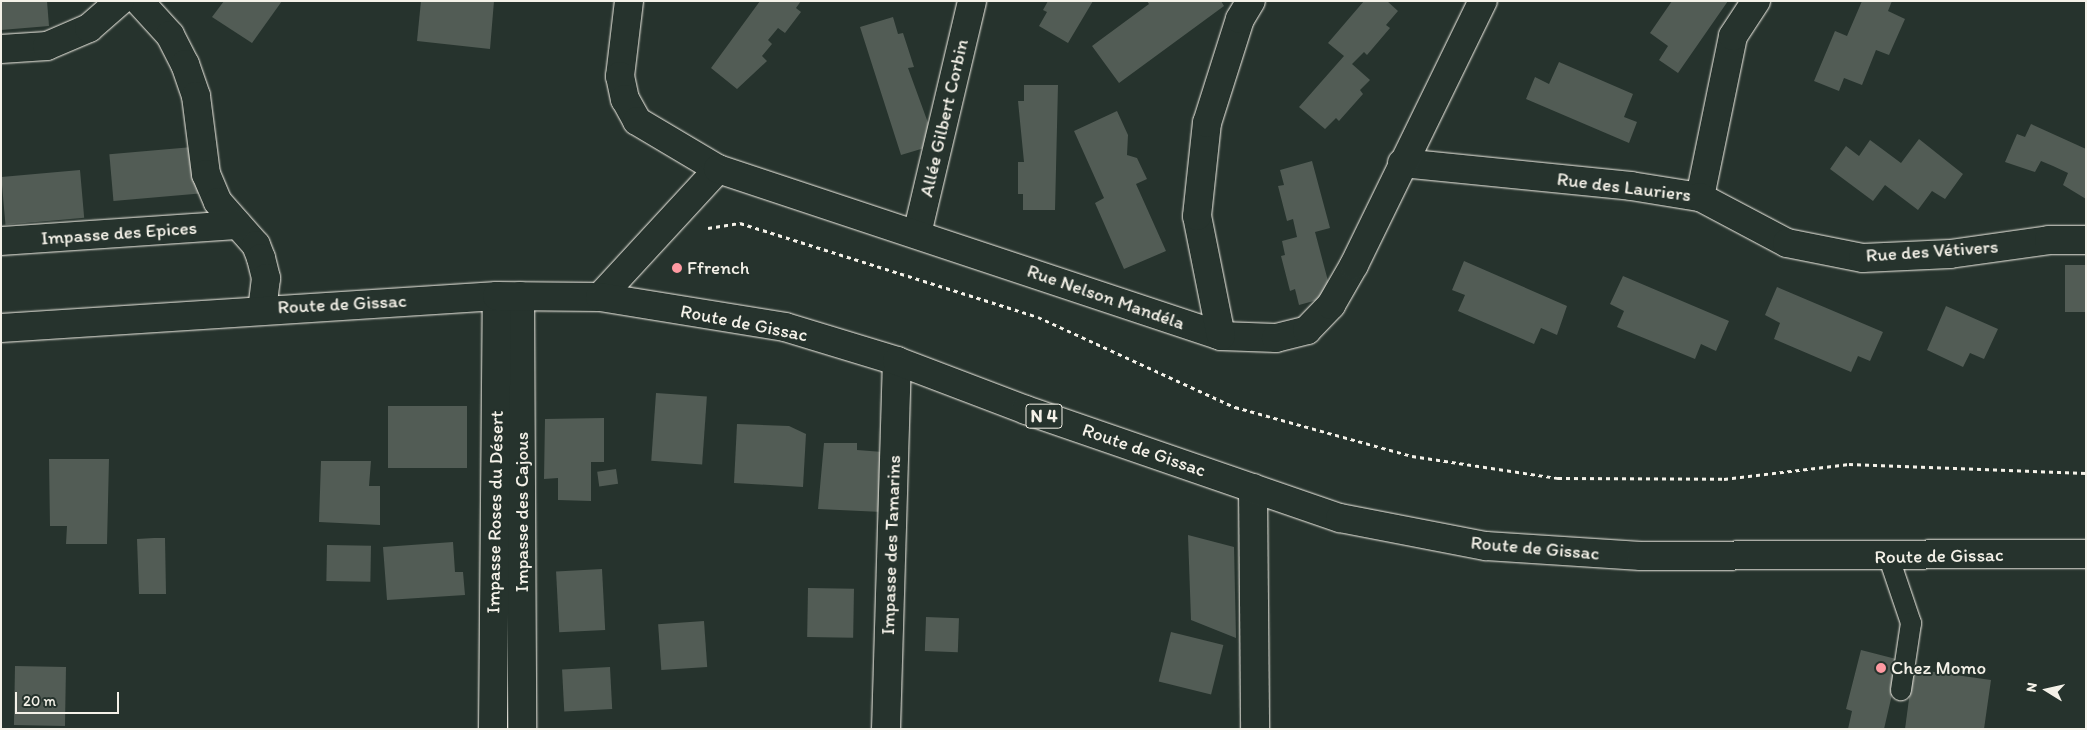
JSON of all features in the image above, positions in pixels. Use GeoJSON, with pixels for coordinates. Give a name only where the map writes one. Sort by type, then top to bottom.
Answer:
{"type":"FeatureCollection","features":[{"type":"Feature","properties":{"kind":"street"},"geometry":{"type":"LineString","coordinates":[[1,49],[47,46],[89,28],[120,1]]}},
{"type":"Feature","properties":{"kind":"street"},"geometry":{"type":"LineString","coordinates":[[139,1],[170,35],[185,64],[196,96],[206,174],[218,202],[256,244],[261,258],[266,278],[262,309]]}},
{"type":"Feature","properties":{"kind":"street","name":"Rue Nelson Mandéla"},"geometry":{"type":"LineString","coordinates":[[629,1],[620,76],[637,122],[718,169],[1221,336],[1276,338],[1307,330],[1331,305],[1354,265],[1402,163],[1483,1]]}},
{"type":"Feature","properties":{"kind":"street","name":"Allée Gilbert Corbin"},"geometry":{"type":"LineString","coordinates":[[917,234],[972,1]]}},
{"type":"Feature","properties":{"kind":"street"},"geometry":{"type":"LineString","coordinates":[[1221,336],[1197,216],[1207,123],[1240,18],[1251,1]]}},
{"type":"Feature","properties":{"kind":"street","name":"Rue des Lauriers"},"geometry":{"type":"LineString","coordinates":[[1402,163],[1631,186],[1700,197],[1733,36],[1756,1]]}},
{"type":"Feature","properties":{"kind":"street"},"geometry":{"type":"LineString","coordinates":[[600,297],[674,219],[718,169]]}},
{"type":"Feature","properties":{"kind":"street","name":"Rue des Vétivers"},"geometry":{"type":"LineString","coordinates":[[1700,197],[1787,243],[1863,258],[1950,254],[2049,240],[2086,240]]}},
{"type":"Feature","properties":{"kind":"street","name":"Impasse des Epices"},"geometry":{"type":"LineString","coordinates":[[1,241],[237,225]]}},
{"type":"Feature","properties":{"kind":"street","name":"Route de Gissac"},"geometry":{"type":"LineString","coordinates":[[1,328],[262,309],[509,296],[600,297],[785,327],[897,361],[1026,410],[1340,518],[1486,546],[1641,556],[1888,558],[2086,554]]}},
{"type":"Feature","properties":{"kind":"street","name":"Impasse Roses du Désert"},"geometry":{"type":"LineString","coordinates":[[493,729],[509,296]]}},
{"type":"Feature","properties":{"kind":"street","name":"Impasse des Cajous"},"geometry":{"type":"LineString","coordinates":[[509,296],[522,729]]}},
{"type":"Feature","properties":{"kind":"street","name":"Impasse des Tamarins"},"geometry":{"type":"LineString","coordinates":[[886,729],[897,361]]}},
{"type":"Feature","properties":{"kind":"street"},"geometry":{"type":"LineString","coordinates":[[1253,488],[1255,729]]}},
{"type":"Feature","properties":{"kind":"lane"},"geometry":{"type":"LineString","coordinates":[[1888,558],[1911,623],[1901,690]]}},
{"type":"Feature","properties":{"kind":"path"},"geometry":{"type":"LineString","coordinates":[[674,219],[704,229],[740,223],[1038,317],[1235,406],[1412,456],[1558,478],[1724,478],[1849,464],[2086,473]]}},
{"type":"Feature","properties":{"kind":"building"},"geometry":{"type":"Polygon","coordinates":[[[1,1],[47,1],[49,26],[1,30],[1,1]]]}},
{"type":"Feature","properties":{"kind":"building"},"geometry":{"type":"Polygon","coordinates":[[[224,1],[282,1],[252,43],[212,17],[224,1]]]}},
{"type":"Feature","properties":{"kind":"building"},"geometry":{"type":"Polygon","coordinates":[[[421,1],[494,1],[490,49],[417,41],[421,1]]]}},
{"type":"Feature","properties":{"kind":"building"},"geometry":{"type":"Polygon","coordinates":[[[760,1],[801,1],[796,8],[801,12],[785,33],[778,28],[768,40],[772,44],[762,56],[767,61],[737,89],[711,68],[760,1]]]}},
{"type":"Feature","properties":{"kind":"building"},"geometry":{"type":"Polygon","coordinates":[[[1048,1],[1093,1],[1068,43],[1039,26],[1047,12],[1043,10],[1048,1]]]}},
{"type":"Feature","properties":{"kind":"building"},"geometry":{"type":"Polygon","coordinates":[[[1147,1],[1221,1],[1224,6],[1119,83],[1092,46],[1149,4],[1147,1]]]}},
{"type":"Feature","properties":{"kind":"building"},"geometry":{"type":"Polygon","coordinates":[[[1364,1],[1387,1],[1398,11],[1386,25],[1390,28],[1367,55],[1364,52],[1352,64],[1370,80],[1360,90],[1363,94],[1339,121],[1336,118],[1325,129],[1299,107],[1344,56],[1328,43],[1364,1]]]}},
{"type":"Feature","properties":{"kind":"building"},"geometry":{"type":"Polygon","coordinates":[[[1672,1],[1728,1],[1678,73],[1659,60],[1668,46],[1650,33],[1672,1]]]}},
{"type":"Feature","properties":{"kind":"building"},"geometry":{"type":"Polygon","coordinates":[[[1862,1],[1892,1],[1888,11],[1905,19],[1889,55],[1876,50],[1862,85],[1844,78],[1839,91],[1814,81],[1835,31],[1847,36],[1862,1]]]}},
{"type":"Feature","properties":{"kind":"building"},"geometry":{"type":"Polygon","coordinates":[[[893,17],[898,34],[903,33],[914,67],[908,68],[931,131],[926,132],[931,146],[901,155],[860,27],[893,17]]]}},
{"type":"Feature","properties":{"kind":"building"},"geometry":{"type":"Polygon","coordinates":[[[1559,62],[1633,94],[1624,117],[1637,122],[1629,143],[1526,99],[1535,77],[1549,84],[1559,62]]]}},
{"type":"Feature","properties":{"kind":"building"},"geometry":{"type":"Polygon","coordinates":[[[1024,85],[1058,85],[1055,210],[1023,210],[1023,194],[1018,194],[1018,162],[1024,162],[1018,101],[1024,101],[1024,85]]]}},
{"type":"Feature","properties":{"kind":"building"},"geometry":{"type":"Polygon","coordinates":[[[1117,111],[1128,135],[1127,155],[1137,158],[1147,179],[1136,184],[1166,251],[1124,269],[1095,203],[1104,198],[1074,131],[1117,111]]]}},
{"type":"Feature","properties":{"kind":"building"},"geometry":{"type":"Polygon","coordinates":[[[2031,124],[2086,149],[2086,199],[2063,185],[2068,173],[2053,166],[2041,161],[2035,172],[2005,162],[2017,134],[2025,137],[2031,124]]]}},
{"type":"Feature","properties":{"kind":"building"},"geometry":{"type":"Polygon","coordinates":[[[1919,139],[1963,174],[1945,199],[1932,191],[1918,210],[1885,185],[1873,201],[1830,169],[1846,146],[1859,156],[1870,140],[1901,163],[1919,139]]]}},
{"type":"Feature","properties":{"kind":"building"},"geometry":{"type":"Polygon","coordinates":[[[204,146],[208,193],[113,201],[109,154],[204,146]]]}},
{"type":"Feature","properties":{"kind":"building"},"geometry":{"type":"Polygon","coordinates":[[[1312,161],[1330,228],[1315,232],[1332,296],[1299,305],[1295,289],[1290,291],[1281,256],[1285,255],[1282,241],[1297,237],[1293,219],[1287,221],[1278,186],[1284,185],[1280,170],[1312,161]]]}},
{"type":"Feature","properties":{"kind":"building"},"geometry":{"type":"Polygon","coordinates":[[[80,170],[84,218],[5,225],[1,177],[80,170]]]}},
{"type":"Feature","properties":{"kind":"building"},"geometry":{"type":"Polygon","coordinates":[[[1464,261],[1567,306],[1557,335],[1541,328],[1534,344],[1458,311],[1465,295],[1452,290],[1464,261]]]}},
{"type":"Feature","properties":{"kind":"building"},"geometry":{"type":"Polygon","coordinates":[[[2065,265],[2086,265],[2086,312],[2065,312],[2065,265]]]}},
{"type":"Feature","properties":{"kind":"building"},"geometry":{"type":"Polygon","coordinates":[[[1623,276],[1729,321],[1716,351],[1701,344],[1695,359],[1617,327],[1624,311],[1610,304],[1623,276]]]}},
{"type":"Feature","properties":{"kind":"building"},"geometry":{"type":"Polygon","coordinates":[[[1777,287],[1883,332],[1870,361],[1858,356],[1851,372],[1774,339],[1780,323],[1765,315],[1777,287]]]}},
{"type":"Feature","properties":{"kind":"building"},"geometry":{"type":"Polygon","coordinates":[[[1946,306],[1998,329],[1984,359],[1970,353],[1963,367],[1927,350],[1946,306]]]}},
{"type":"Feature","properties":{"kind":"building"},"geometry":{"type":"Polygon","coordinates":[[[656,393],[707,397],[702,464],[651,461],[656,393]]]}},
{"type":"Feature","properties":{"kind":"building"},"geometry":{"type":"Polygon","coordinates":[[[388,406],[467,406],[467,468],[388,468],[388,406]]]}},
{"type":"Feature","properties":{"kind":"building"},"geometry":{"type":"Polygon","coordinates":[[[604,418],[604,462],[591,462],[591,501],[558,500],[558,478],[544,479],[545,419],[604,418]]]}},
{"type":"Feature","properties":{"kind":"building"},"geometry":{"type":"Polygon","coordinates":[[[737,424],[789,426],[806,434],[803,487],[734,483],[737,424]]]}},
{"type":"Feature","properties":{"kind":"building"},"geometry":{"type":"Polygon","coordinates":[[[824,443],[857,443],[857,450],[883,452],[882,512],[818,509],[824,443]]]}},
{"type":"Feature","properties":{"kind":"building"},"geometry":{"type":"Polygon","coordinates":[[[49,459],[109,459],[107,544],[66,544],[67,526],[50,526],[49,459]]]}},
{"type":"Feature","properties":{"kind":"building"},"geometry":{"type":"Polygon","coordinates":[[[321,461],[371,461],[369,486],[380,486],[380,525],[319,522],[321,461]]]}},
{"type":"Feature","properties":{"kind":"building"},"geometry":{"type":"Polygon","coordinates":[[[616,469],[618,484],[599,486],[597,472],[616,469]]]}},
{"type":"Feature","properties":{"kind":"building"},"geometry":{"type":"Polygon","coordinates":[[[1188,535],[1234,547],[1236,638],[1191,620],[1188,535]]]}},
{"type":"Feature","properties":{"kind":"building"},"geometry":{"type":"Polygon","coordinates":[[[165,538],[166,594],[139,594],[137,539],[165,538]]]}},
{"type":"Feature","properties":{"kind":"building"},"geometry":{"type":"Polygon","coordinates":[[[453,542],[455,572],[463,572],[465,595],[387,600],[383,547],[453,542]]]}},
{"type":"Feature","properties":{"kind":"building"},"geometry":{"type":"Polygon","coordinates":[[[327,545],[371,546],[370,582],[326,581],[327,545]]]}},
{"type":"Feature","properties":{"kind":"building"},"geometry":{"type":"Polygon","coordinates":[[[602,569],[605,630],[559,632],[556,571],[602,569]]]}},
{"type":"Feature","properties":{"kind":"building"},"geometry":{"type":"Polygon","coordinates":[[[808,588],[854,589],[853,638],[807,637],[808,588]]]}},
{"type":"Feature","properties":{"kind":"building"},"geometry":{"type":"Polygon","coordinates":[[[926,617],[959,618],[958,652],[925,651],[926,617]]]}},
{"type":"Feature","properties":{"kind":"building"},"geometry":{"type":"Polygon","coordinates":[[[704,621],[707,667],[661,670],[658,624],[704,621]]]}},
{"type":"Feature","properties":{"kind":"building"},"geometry":{"type":"Polygon","coordinates":[[[1171,632],[1223,645],[1211,695],[1159,681],[1171,632]]]}},
{"type":"Feature","properties":{"kind":"building"},"geometry":{"type":"Polygon","coordinates":[[[1861,650],[1900,660],[1884,729],[1848,729],[1852,711],[1846,709],[1861,650]]]}},
{"type":"Feature","properties":{"kind":"building"},"geometry":{"type":"Polygon","coordinates":[[[15,666],[66,667],[65,726],[14,725],[15,666]]]}},
{"type":"Feature","properties":{"kind":"building"},"geometry":{"type":"Polygon","coordinates":[[[610,667],[612,709],[564,711],[562,670],[610,667]]]}},
{"type":"Feature","properties":{"kind":"building"},"geometry":{"type":"Polygon","coordinates":[[[1913,669],[1991,680],[1984,729],[1905,729],[1913,669]]]}},
{"type":"Feature","properties":{"kind":"place","name":"Ffrench"},"geometry":{"type":"Point","coordinates":[677,268]}},
{"type":"Feature","properties":{"kind":"place","name":"Chez Momo"},"geometry":{"type":"Point","coordinates":[1881,668]}}]}
